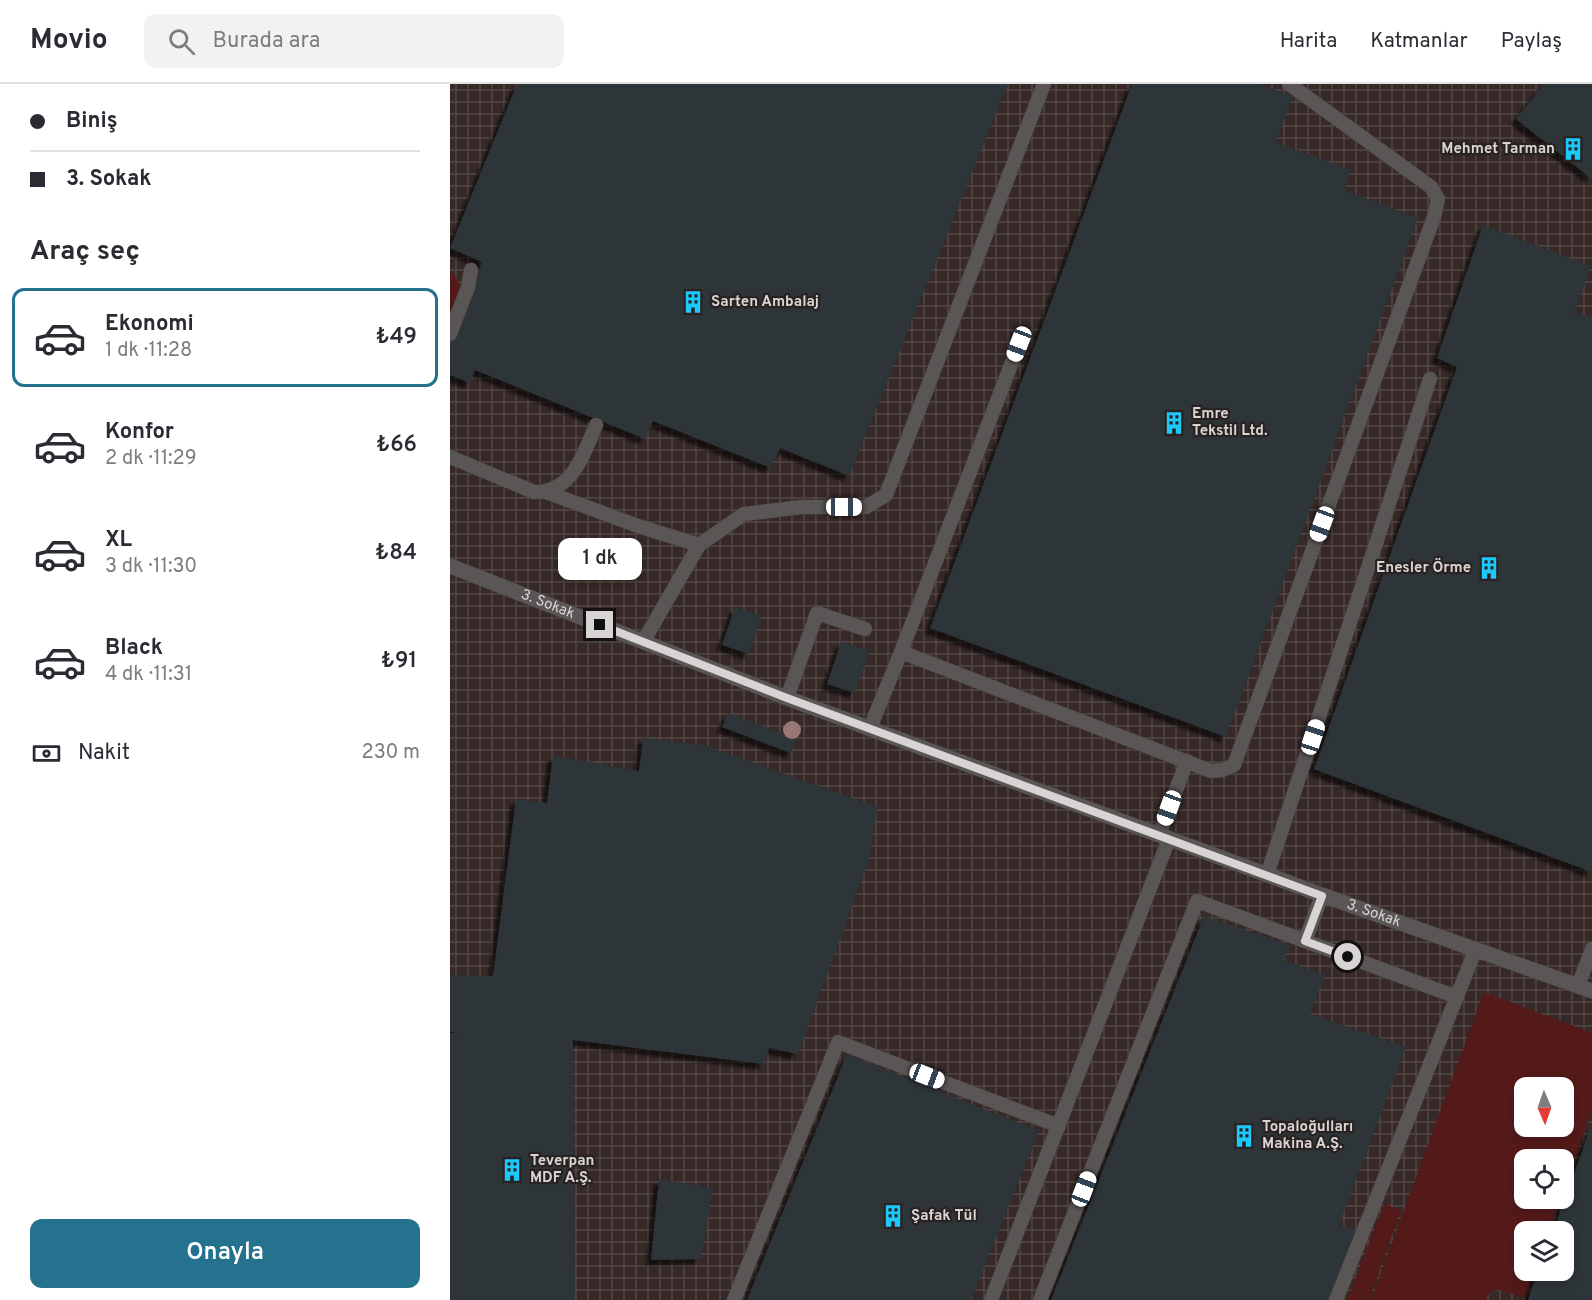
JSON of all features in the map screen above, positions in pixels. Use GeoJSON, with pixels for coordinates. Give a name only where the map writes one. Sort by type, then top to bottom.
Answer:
{"type":"FeatureCollection","features":[{"type":"Feature","properties":{"kind":"street","name":"3. Sokak"},"geometry":{"type":"LineString","coordinates":[[450,566],[787,698],[1322,896],[1585,989]]}},
{"type":"Feature","properties":{"kind":"lane"},"geometry":{"type":"LineString","coordinates":[[643,642],[699,545],[744,514],[802,507],[866,507],[886,495],[1044,84]]}},
{"type":"Feature","properties":{"kind":"lane"},"geometry":{"type":"LineString","coordinates":[[901,652],[1211,771],[1223,770],[1234,765],[1430,229],[1438,199],[1431,187],[1289,84]]}},
{"type":"Feature","properties":{"kind":"lane"},"geometry":{"type":"LineString","coordinates":[[450,334],[468,287],[471,270]]}},
{"type":"Feature","properties":{"kind":"lane"},"geometry":{"type":"LineString","coordinates":[[870,728],[1019,344]]}},
{"type":"Feature","properties":{"kind":"lane"},"geometry":{"type":"LineString","coordinates":[[1267,875],[1430,378]]}},
{"type":"Feature","properties":{"kind":"lane"},"geometry":{"type":"LineString","coordinates":[[546,492],[572,476],[596,425]]}},
{"type":"Feature","properties":{"kind":"lane"},"geometry":{"type":"LineString","coordinates":[[450,457],[534,492],[546,492],[638,526],[699,545]]}},
{"type":"Feature","properties":{"kind":"lane"},"geometry":{"type":"LineString","coordinates":[[787,698],[817,613],[865,629]]}},
{"type":"Feature","properties":{"kind":"lane"},"geometry":{"type":"LineString","coordinates":[[991,1300],[1059,1126],[1164,837],[1187,761]]}},
{"type":"Feature","properties":{"kind":"lane"},"geometry":{"type":"LineString","coordinates":[[1305,941],[1322,896]]}},
{"type":"Feature","properties":{"kind":"lane"},"geometry":{"type":"LineString","coordinates":[[1040,1300],[1197,902],[1457,997]]}},
{"type":"Feature","properties":{"kind":"lane"},"geometry":{"type":"LineString","coordinates":[[1585,989],[1592,949]]}},
{"type":"Feature","properties":{"kind":"lane"},"geometry":{"type":"LineString","coordinates":[[1336,1300],[1475,951]]}},
{"type":"Feature","properties":{"kind":"lane"},"geometry":{"type":"LineString","coordinates":[[734,1300],[838,1042],[1059,1126]]}},
{"type":"Feature","properties":{"kind":"shaded area"},"geometry":{"type":"Polygon","coordinates":[[[450,84],[1592,84],[1592,1300],[450,1300],[450,84]]]}},
{"type":"Feature","properties":{"kind":"shaded area"},"geometry":{"type":"Polygon","coordinates":[[[450,272],[460,286],[461,293],[459,308],[450,331],[450,272]]]}},
{"type":"Feature","properties":{"kind":"shaded area"},"geometry":{"type":"Polygon","coordinates":[[[1484,992],[1592,1033],[1592,1110],[1574,1160],[1574,1149],[1514,1149],[1514,1209],[1557,1209],[1552,1221],[1514,1221],[1514,1281],[1531,1281],[1525,1298],[1499,1290],[1491,1291],[1485,1300],[1371,1300],[1484,992]]]}},
{"type":"Feature","properties":{"kind":"shaded area"},"geometry":{"type":"Polygon","coordinates":[[[1384,1204],[1401,1210],[1369,1300],[1347,1300],[1384,1204]]]}},
{"type":"Feature","properties":{"kind":"building","name":"Sarten Ambalaj"},"geometry":{"type":"Polygon","coordinates":[[[517,84],[1008,84],[849,476],[780,448],[771,468],[653,421],[645,439],[475,370],[470,383],[450,375],[450,342],[482,262],[450,248],[517,84]]]}},
{"type":"Feature","properties":{"kind":"building","name":"Emre Tekstil Ltd."},"geometry":{"type":"Polygon","coordinates":[[[1132,84],[1259,84],[1293,96],[1276,142],[1351,170],[1344,190],[1418,218],[1226,737],[930,628],[1132,84]]]}},
{"type":"Feature","properties":{"kind":"building","name":"Mehmet Tarman"},"geometry":{"type":"Polygon","coordinates":[[[1544,84],[1592,84],[1592,179],[1516,119],[1544,84]]]}},
{"type":"Feature","properties":{"kind":"building","name":"Enesler Örme"},"geometry":{"type":"Polygon","coordinates":[[[1483,225],[1591,266],[1575,312],[1592,318],[1592,872],[1314,769],[1457,367],[1437,358],[1483,225]]]}},
{"type":"Feature","properties":{"kind":"building"},"geometry":{"type":"Polygon","coordinates":[[[735,607],[762,616],[749,654],[722,645],[735,607]]]}},
{"type":"Feature","properties":{"kind":"building"},"geometry":{"type":"Polygon","coordinates":[[[841,642],[870,651],[855,693],[827,684],[841,642]]]}},
{"type":"Feature","properties":{"kind":"building"},"geometry":{"type":"Polygon","coordinates":[[[728,713],[797,739],[791,753],[722,727],[728,713]]]}},
{"type":"Feature","properties":{"kind":"building"},"geometry":{"type":"Polygon","coordinates":[[[643,738],[704,745],[877,807],[869,860],[798,1054],[769,1048],[763,1064],[573,1040],[575,1300],[450,1300],[450,1033],[461,1033],[450,1032],[450,975],[493,976],[516,799],[547,803],[553,755],[639,771],[643,738]]]}},
{"type":"Feature","properties":{"kind":"building","name":"Topaloğulları Makina A.Ş."},"geometry":{"type":"Polygon","coordinates":[[[1204,916],[1291,945],[1283,960],[1325,975],[1310,1014],[1406,1047],[1339,1225],[1358,1231],[1329,1300],[1051,1300],[1204,916]]]}},
{"type":"Feature","properties":{"kind":"building","name":"Şafak Tül"},"geometry":{"type":"Polygon","coordinates":[[[847,1054],[1039,1131],[971,1300],[747,1300],[847,1054]]]}},
{"type":"Feature","properties":{"kind":"building"},"geometry":{"type":"Polygon","coordinates":[[[1592,1124],[1592,1300],[1528,1300],[1534,1281],[1574,1281],[1574,1221],[1557,1221],[1561,1209],[1574,1209],[1574,1174],[1592,1124]]]}},
{"type":"Feature","properties":{"kind":"building"},"geometry":{"type":"Polygon","coordinates":[[[659,1179],[713,1188],[701,1259],[651,1260],[659,1179]]]}},
{"type":"Feature","properties":{"kind":"place","name":"Mehmet Tarman"},"geometry":{"type":"Point","coordinates":[1573,149]}},
{"type":"Feature","properties":{"kind":"place","name":"Sarten Ambalaj"},"geometry":{"type":"Point","coordinates":[693,302]}},
{"type":"Feature","properties":{"kind":"place","name":"Emre Tekstil Ltd."},"geometry":{"type":"Point","coordinates":[1174,423]}},
{"type":"Feature","properties":{"kind":"place","name":"Enesler Örme"},"geometry":{"type":"Point","coordinates":[1489,568]}},
{"type":"Feature","properties":{"kind":"place","name":"Topaloğulları Makina A.Ş."},"geometry":{"type":"Point","coordinates":[1244,1136]}},
{"type":"Feature","properties":{"kind":"place","name":"Teverpan MDF A.Ş."},"geometry":{"type":"Point","coordinates":[512,1170]}},
{"type":"Feature","properties":{"kind":"place","name":"Şafak Tül"},"geometry":{"type":"Point","coordinates":[893,1216]}},
{"type":"Feature","properties":{"kind":"route"},"geometry":{"type":"LineString","coordinates":[[600,625],[787,698],[1322,896],[1305,941],[1348,957]]}}]}
